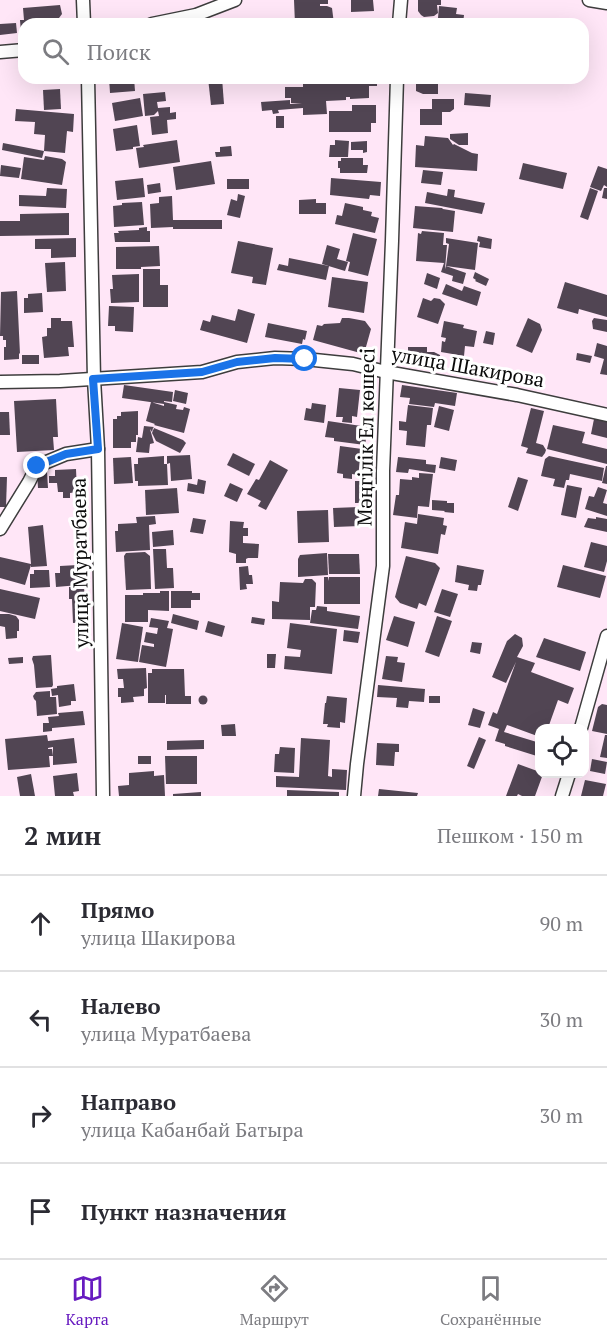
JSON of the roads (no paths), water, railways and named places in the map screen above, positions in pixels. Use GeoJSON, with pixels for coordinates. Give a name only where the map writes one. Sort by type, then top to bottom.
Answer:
{"type":"FeatureCollection","features":[{"type":"Feature","properties":{"kind":"street"},"geometry":{"type":"LineString","coordinates":[[83,0],[84,18]]}},
{"type":"Feature","properties":{"kind":"street"},"geometry":{"type":"LineString","coordinates":[[181,18],[196,15],[235,0]]}},
{"type":"Feature","properties":{"kind":"street"},"geometry":{"type":"LineString","coordinates":[[400,18],[401,0]]}},
{"type":"Feature","properties":{"kind":"street"},"geometry":{"type":"LineString","coordinates":[[589,0],[605,2]]}},
{"type":"Feature","properties":{"kind":"street"},"geometry":{"type":"LineString","coordinates":[[0,52],[18,50]]}},
{"type":"Feature","properties":{"kind":"street","name":"улица Муратбаева"},"geometry":{"type":"LineString","coordinates":[[88,84],[93,379],[98,449],[103,796]]}},
{"type":"Feature","properties":{"kind":"street","name":"Мәңгілік Ел көшесі"},"geometry":{"type":"LineString","coordinates":[[354,796],[383,566],[383,471],[397,84]]}},
{"type":"Feature","properties":{"kind":"street","name":"улица Шакирова"},"geometry":{"type":"LineString","coordinates":[[0,382],[202,372],[237,362],[275,358],[305,359],[353,364],[517,395],[607,415]]}},
{"type":"Feature","properties":{"kind":"street"},"geometry":{"type":"LineString","coordinates":[[0,529],[37,466],[66,454],[98,449]]}},
{"type":"Feature","properties":{"kind":"street"},"geometry":{"type":"LineString","coordinates":[[582,724],[607,636]]}},
{"type":"Feature","properties":{"kind":"street"},"geometry":{"type":"LineString","coordinates":[[562,796],[568,778]]}}]}
